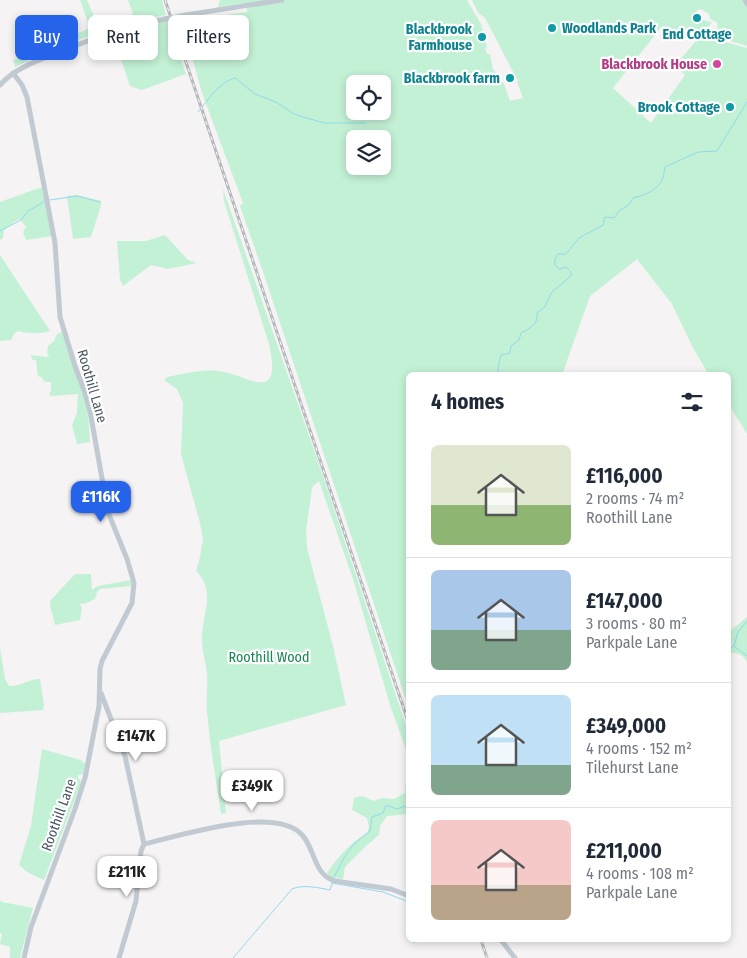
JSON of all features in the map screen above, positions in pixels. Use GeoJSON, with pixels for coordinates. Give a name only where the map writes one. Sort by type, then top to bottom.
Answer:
{"type":"FeatureCollection","features":[{"type":"Feature","properties":{"kind":"street"},"geometry":{"type":"LineString","coordinates":[[0,85],[13,73],[26,65],[114,31],[165,18],[282,0]]}},
{"type":"Feature","properties":{"kind":"street"},"geometry":{"type":"LineString","coordinates":[[745,0],[747,4]]}},
{"type":"Feature","properties":{"kind":"street","name":"Roothill Lane"},"geometry":{"type":"LineString","coordinates":[[13,73],[22,85],[27,97],[55,242],[60,317],[90,412],[108,512],[127,559],[134,583],[132,603],[102,661],[99,706],[93,744],[81,793],[31,927],[24,958]]}},
{"type":"Feature","properties":{"kind":"street"},"geometry":{"type":"LineString","coordinates":[[100,692],[125,756],[144,844],[141,851],[135,906],[119,958]]}},
{"type":"Feature","properties":{"kind":"street"},"geometry":{"type":"LineString","coordinates":[[99,706],[106,705]]}},
{"type":"Feature","properties":{"kind":"street"},"geometry":{"type":"LineString","coordinates":[[144,844],[228,825],[260,822],[280,823],[295,828],[302,834],[308,843],[320,872],[332,880],[391,889],[406,895]]}},
{"type":"Feature","properties":{"kind":"street"},"geometry":{"type":"LineString","coordinates":[[503,942],[515,958]]}},
{"type":"Feature","properties":{"kind":"green space"},"geometry":{"type":"Polygon","coordinates":[[[80,0],[87,0],[93,15],[88,15],[88,22],[80,0]]]}},
{"type":"Feature","properties":{"kind":"green space"},"geometry":{"type":"Polygon","coordinates":[[[128,0],[162,0],[166,15],[158,17],[158,15],[131,15],[133,14],[128,0]]]}},
{"type":"Feature","properties":{"kind":"green space"},"geometry":{"type":"Polygon","coordinates":[[[220,0],[467,0],[481,24],[487,54],[490,54],[493,69],[504,84],[510,101],[523,98],[518,81],[485,18],[478,13],[472,0],[747,0],[747,46],[723,39],[718,34],[717,22],[710,19],[709,14],[701,9],[697,10],[695,14],[698,16],[693,19],[701,23],[703,20],[712,22],[705,33],[710,34],[710,37],[697,38],[662,26],[613,88],[651,123],[685,75],[676,64],[697,40],[718,40],[747,48],[747,434],[731,408],[731,372],[707,372],[693,348],[672,304],[637,259],[590,296],[563,372],[406,372],[406,700],[240,206],[243,203],[202,93],[193,60],[249,60],[249,15],[225,15],[247,12],[246,3],[218,7],[220,0]]]}},
{"type":"Feature","properties":{"kind":"green space"},"geometry":{"type":"Polygon","coordinates":[[[168,20],[168,60],[181,60],[186,74],[142,90],[130,86],[121,60],[158,60],[158,22],[168,20]]]}},
{"type":"Feature","properties":{"kind":"green space"},"geometry":{"type":"Polygon","coordinates":[[[88,29],[88,36],[78,40],[78,33],[88,29]]]}},
{"type":"Feature","properties":{"kind":"green space"},"geometry":{"type":"Polygon","coordinates":[[[15,59],[29,60],[15,67],[13,60],[15,59]]]}},
{"type":"Feature","properties":{"kind":"green space"},"geometry":{"type":"Polygon","coordinates":[[[42,188],[52,236],[26,240],[23,232],[26,227],[20,219],[4,230],[3,238],[0,240],[0,202],[42,188]]]}},
{"type":"Feature","properties":{"kind":"green space","name":"Roothill Wood"},"geometry":{"type":"Polygon","coordinates":[[[223,189],[323,476],[406,726],[406,750],[391,708],[353,579],[319,481],[312,489],[306,530],[307,548],[333,646],[346,705],[219,741],[226,813],[221,814],[208,725],[207,674],[202,641],[207,594],[206,586],[196,571],[203,539],[181,454],[183,403],[177,389],[164,380],[167,377],[205,371],[229,373],[260,382],[267,381],[271,375],[272,363],[269,344],[224,201],[223,189]]]}},
{"type":"Feature","properties":{"kind":"green space"},"geometry":{"type":"Polygon","coordinates":[[[77,195],[101,201],[91,237],[73,239],[67,196],[77,195]]]}},
{"type":"Feature","properties":{"kind":"green space"},"geometry":{"type":"Polygon","coordinates":[[[165,235],[188,260],[197,263],[168,269],[151,265],[123,286],[120,280],[117,241],[146,241],[165,235]]]}},
{"type":"Feature","properties":{"kind":"green space"},"geometry":{"type":"Polygon","coordinates":[[[0,255],[50,331],[26,333],[18,331],[11,340],[0,341],[0,255]]]}},
{"type":"Feature","properties":{"kind":"green space"},"geometry":{"type":"Polygon","coordinates":[[[62,332],[88,412],[90,442],[77,444],[72,425],[77,413],[78,394],[51,396],[49,394],[51,382],[45,382],[38,376],[36,360],[33,360],[30,355],[48,357],[48,346],[54,341],[57,334],[62,332]]]}},
{"type":"Feature","properties":{"kind":"green space"},"geometry":{"type":"Polygon","coordinates":[[[75,574],[91,574],[92,590],[98,586],[131,580],[131,586],[100,589],[95,599],[80,604],[82,608],[80,620],[55,625],[50,601],[75,574]]]}},
{"type":"Feature","properties":{"kind":"green space"},"geometry":{"type":"Polygon","coordinates":[[[747,617],[747,662],[740,654],[731,653],[731,630],[747,617]]]}},
{"type":"Feature","properties":{"kind":"green space"},"geometry":{"type":"Polygon","coordinates":[[[0,648],[5,679],[9,686],[40,679],[43,710],[0,713],[0,648]]]}},
{"type":"Feature","properties":{"kind":"green space"},"geometry":{"type":"Polygon","coordinates":[[[42,749],[81,760],[85,764],[83,774],[78,775],[81,781],[80,786],[44,880],[27,872],[19,865],[31,826],[42,749]]]}},
{"type":"Feature","properties":{"kind":"green space"},"geometry":{"type":"Polygon","coordinates":[[[405,785],[406,814],[387,816],[380,826],[379,835],[345,867],[343,879],[330,877],[327,873],[335,862],[350,845],[367,833],[369,827],[367,818],[352,810],[354,798],[362,796],[374,801],[382,798],[394,799],[405,793],[405,785]]]}},
{"type":"Feature","properties":{"kind":"green space"},"geometry":{"type":"Polygon","coordinates":[[[0,900],[33,908],[20,958],[10,958],[10,947],[0,944],[2,934],[0,933],[0,900]]]}},
{"type":"Feature","properties":{"kind":"waterway"},"geometry":{"type":"LineString","coordinates":[[198,112],[219,87],[235,78],[255,94],[276,102],[294,114],[325,123],[366,123]]}},
{"type":"Feature","properties":{"kind":"waterway"},"geometry":{"type":"LineString","coordinates":[[498,372],[501,355],[510,353],[511,346],[519,340],[521,333],[535,323],[537,313],[544,308],[552,292],[571,276],[571,272],[566,267],[559,269],[555,264],[558,254],[566,254],[579,238],[603,225],[605,217],[614,218],[620,210],[629,205],[633,198],[654,190],[663,178],[665,167],[698,152],[717,151],[747,102]]}},
{"type":"Feature","properties":{"kind":"waterway"},"geometry":{"type":"LineString","coordinates":[[50,200],[77,196],[100,202]]}},
{"type":"Feature","properties":{"kind":"waterway"},"geometry":{"type":"LineString","coordinates":[[0,231],[21,220],[28,211],[44,202]]}},
{"type":"Feature","properties":{"kind":"waterway"},"geometry":{"type":"LineString","coordinates":[[731,647],[734,646],[738,632],[747,621]]}},
{"type":"Feature","properties":{"kind":"waterway"},"geometry":{"type":"LineString","coordinates":[[735,647],[747,656]]}},
{"type":"Feature","properties":{"kind":"waterway"},"geometry":{"type":"LineString","coordinates":[[334,877],[354,844],[370,831],[372,817],[383,813],[386,805],[397,809],[406,806]]}},
{"type":"Feature","properties":{"kind":"waterway"},"geometry":{"type":"LineString","coordinates":[[233,958],[292,889],[316,887],[330,890],[333,881]]}},
{"type":"Feature","properties":{"kind":"waterway"},"geometry":{"type":"LineString","coordinates":[[332,883],[383,892],[406,901]]}},
{"type":"Feature","properties":{"kind":"railway"},"geometry":{"type":"LineString","coordinates":[[165,0],[406,715]]}},
{"type":"Feature","properties":{"kind":"railway"},"geometry":{"type":"LineString","coordinates":[[482,942],[487,958]]}},
{"type":"Feature","properties":{"kind":"place","name":"End Cottage"},"geometry":{"type":"Point","coordinates":[697,18]}},
{"type":"Feature","properties":{"kind":"place","name":"Woodlands Park"},"geometry":{"type":"Point","coordinates":[552,28]}},
{"type":"Feature","properties":{"kind":"place","name":"Blackbrook Farmhouse"},"geometry":{"type":"Point","coordinates":[482,37]}},
{"type":"Feature","properties":{"kind":"place","name":"Blackbrook House"},"geometry":{"type":"Point","coordinates":[717,64]}},
{"type":"Feature","properties":{"kind":"place","name":"Blackbrook farm"},"geometry":{"type":"Point","coordinates":[510,78]}},
{"type":"Feature","properties":{"kind":"place","name":"Brook Cottage"},"geometry":{"type":"Point","coordinates":[730,107]}}]}
